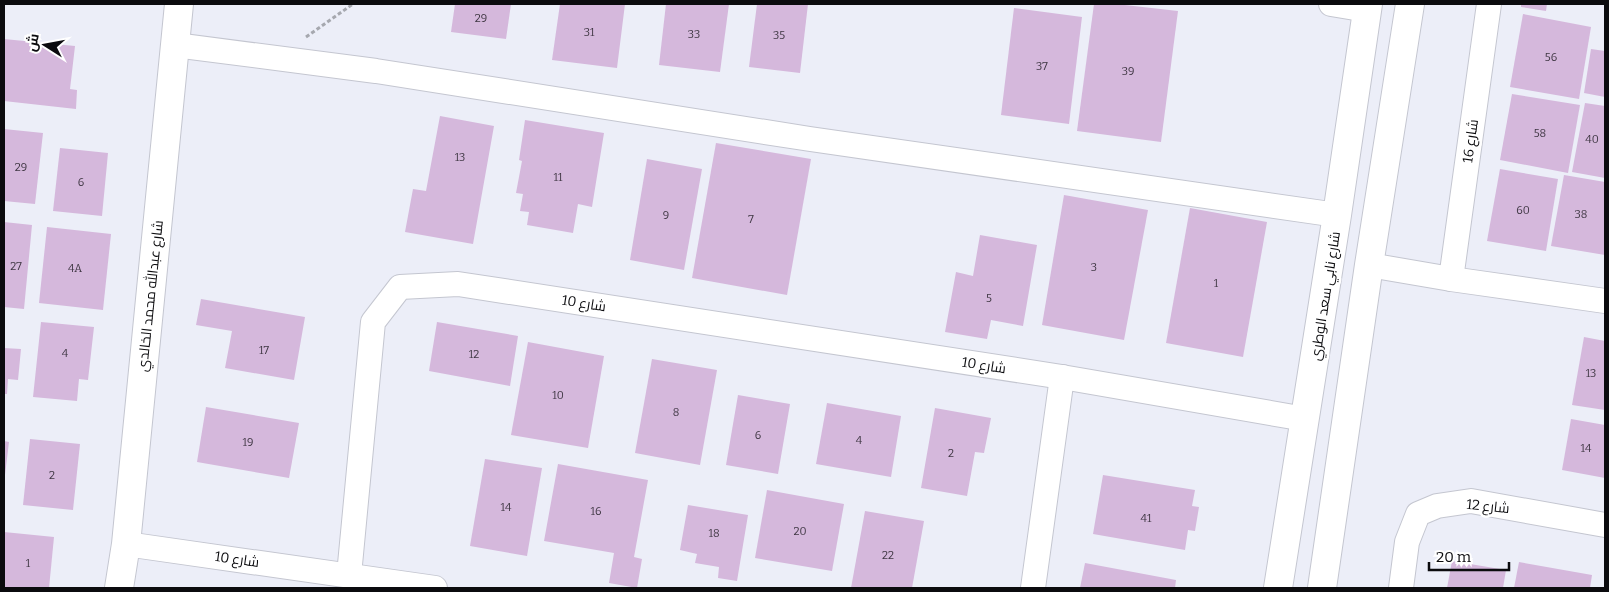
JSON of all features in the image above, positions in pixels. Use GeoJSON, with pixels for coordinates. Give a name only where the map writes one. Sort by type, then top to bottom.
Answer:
{"type":"FeatureCollection","features":[{"type":"Feature","properties":{"kind":"street","name":"شارع عبدالله محمد الخالدي"},"geometry":{"type":"LineString","coordinates":[[119,588],[126,544],[179,4]]}},
{"type":"Feature","properties":{"kind":"street"},"geometry":{"type":"LineString","coordinates":[[1331,4],[1367,7]]}},
{"type":"Feature","properties":{"kind":"street"},"geometry":{"type":"LineString","coordinates":[[1322,588],[1369,265],[1410,4]]}},
{"type":"Feature","properties":{"kind":"street","name":"شارع 16"},"geometry":{"type":"LineString","coordinates":[[1451,279],[1489,4]]}},
{"type":"Feature","properties":{"kind":"street","name":"شارع نابي سعد الوطري"},"geometry":{"type":"LineString","coordinates":[[1278,588],[1306,419],[1367,7]]}},
{"type":"Feature","properties":{"kind":"street"},"geometry":{"type":"LineString","coordinates":[[174,45],[376,71],[819,141],[1337,215]]}},
{"type":"Feature","properties":{"kind":"street"},"geometry":{"type":"LineString","coordinates":[[1369,265],[1605,301]]}},
{"type":"Feature","properties":{"kind":"street","name":"شارع 10"},"geometry":{"type":"LineString","coordinates":[[349,575],[373,322],[400,287],[458,284],[1062,377],[1306,419]]}},
{"type":"Feature","properties":{"kind":"street"},"geometry":{"type":"LineString","coordinates":[[1032,588],[1062,377]]}},
{"type":"Feature","properties":{"kind":"street","name":"شارع 12"},"geometry":{"type":"LineString","coordinates":[[1401,588],[1407,542],[1418,514],[1437,506],[1471,501],[1605,525]]}},
{"type":"Feature","properties":{"kind":"street","name":"شارع 10"},"geometry":{"type":"LineString","coordinates":[[126,544],[435,588]]}},
{"type":"Feature","properties":{"kind":"path"},"geometry":{"type":"LineString","coordinates":[[276,58],[352,4]]}},
{"type":"Feature","properties":{"kind":"building"},"geometry":{"type":"Polygon","coordinates":[[[455,4],[511,4],[506,39],[451,32],[455,4]]]}},
{"type":"Feature","properties":{"kind":"building"},"geometry":{"type":"Polygon","coordinates":[[[560,4],[625,4],[617,68],[552,60],[560,4]]]}},
{"type":"Feature","properties":{"kind":"building"},"geometry":{"type":"Polygon","coordinates":[[[666,4],[729,4],[720,72],[659,65],[666,4]]]}},
{"type":"Feature","properties":{"kind":"building"},"geometry":{"type":"Polygon","coordinates":[[[757,4],[808,4],[800,73],[749,67],[757,4]]]}},
{"type":"Feature","properties":{"kind":"building"},"geometry":{"type":"Polygon","coordinates":[[[1094,4],[1116,4],[1178,11],[1161,142],[1077,131],[1094,4]]]}},
{"type":"Feature","properties":{"kind":"building"},"geometry":{"type":"Polygon","coordinates":[[[1521,4],[1547,4],[1546,11],[1521,7],[1521,4]]]}},
{"type":"Feature","properties":{"kind":"building"},"geometry":{"type":"Polygon","coordinates":[[[1014,8],[1082,17],[1069,124],[1001,115],[1014,8]]]}},
{"type":"Feature","properties":{"kind":"building"},"geometry":{"type":"Polygon","coordinates":[[[1523,14],[1591,27],[1579,99],[1510,87],[1523,14]]]}},
{"type":"Feature","properties":{"kind":"building"},"geometry":{"type":"Polygon","coordinates":[[[4,39],[75,46],[70,89],[77,90],[76,109],[4,101],[4,39]]]}},
{"type":"Feature","properties":{"kind":"building"},"geometry":{"type":"Polygon","coordinates":[[[1591,49],[1605,51],[1605,97],[1584,93],[1591,49]]]}},
{"type":"Feature","properties":{"kind":"building"},"geometry":{"type":"Polygon","coordinates":[[[1512,94],[1580,105],[1568,173],[1500,160],[1512,94]]]}},
{"type":"Feature","properties":{"kind":"building"},"geometry":{"type":"Polygon","coordinates":[[[1585,103],[1605,106],[1605,178],[1572,172],[1585,103]]]}},
{"type":"Feature","properties":{"kind":"building"},"geometry":{"type":"Polygon","coordinates":[[[440,116],[494,126],[473,244],[405,232],[413,189],[426,191],[440,116]]]}},
{"type":"Feature","properties":{"kind":"building"},"geometry":{"type":"Polygon","coordinates":[[[525,120],[604,133],[592,207],[578,204],[573,233],[527,225],[529,212],[520,211],[523,194],[516,193],[522,161],[519,160],[525,120]]]}},
{"type":"Feature","properties":{"kind":"building"},"geometry":{"type":"Polygon","coordinates":[[[4,129],[43,133],[35,204],[4,201],[4,129]]]}},
{"type":"Feature","properties":{"kind":"building"},"geometry":{"type":"Polygon","coordinates":[[[716,143],[811,159],[787,295],[692,278],[716,143]]]}},
{"type":"Feature","properties":{"kind":"building"},"geometry":{"type":"Polygon","coordinates":[[[60,148],[108,153],[102,216],[53,211],[60,148]]]}},
{"type":"Feature","properties":{"kind":"building"},"geometry":{"type":"Polygon","coordinates":[[[647,159],[702,169],[684,270],[630,260],[647,159]]]}},
{"type":"Feature","properties":{"kind":"building"},"geometry":{"type":"Polygon","coordinates":[[[1500,169],[1558,179],[1546,251],[1487,241],[1500,169]]]}},
{"type":"Feature","properties":{"kind":"building"},"geometry":{"type":"Polygon","coordinates":[[[1564,175],[1605,182],[1605,255],[1551,246],[1564,175]]]}},
{"type":"Feature","properties":{"kind":"building"},"geometry":{"type":"Polygon","coordinates":[[[1064,195],[1148,210],[1124,340],[1042,325],[1064,195]]]}},
{"type":"Feature","properties":{"kind":"building"},"geometry":{"type":"Polygon","coordinates":[[[1190,208],[1267,222],[1243,357],[1166,343],[1190,208]]]}},
{"type":"Feature","properties":{"kind":"building"},"geometry":{"type":"Polygon","coordinates":[[[4,222],[32,225],[24,309],[4,307],[4,222]]]}},
{"type":"Feature","properties":{"kind":"building"},"geometry":{"type":"Polygon","coordinates":[[[47,227],[111,234],[103,310],[39,303],[47,227]]]}},
{"type":"Feature","properties":{"kind":"building"},"geometry":{"type":"Polygon","coordinates":[[[980,235],[1037,245],[1023,326],[991,320],[987,339],[945,332],[956,272],[973,276],[980,235]]]}},
{"type":"Feature","properties":{"kind":"building"},"geometry":{"type":"Polygon","coordinates":[[[201,299],[305,317],[294,380],[225,368],[232,331],[196,325],[201,299]]]}},
{"type":"Feature","properties":{"kind":"building"},"geometry":{"type":"Polygon","coordinates":[[[41,322],[94,327],[88,380],[79,379],[77,401],[33,397],[41,322]]]}},
{"type":"Feature","properties":{"kind":"building"},"geometry":{"type":"Polygon","coordinates":[[[437,322],[518,336],[510,386],[429,371],[437,322]]]}},
{"type":"Feature","properties":{"kind":"building"},"geometry":{"type":"Polygon","coordinates":[[[1584,337],[1605,341],[1605,410],[1572,405],[1584,337]]]}},
{"type":"Feature","properties":{"kind":"building"},"geometry":{"type":"Polygon","coordinates":[[[528,342],[604,356],[588,448],[511,435],[528,342]]]}},
{"type":"Feature","properties":{"kind":"building"},"geometry":{"type":"Polygon","coordinates":[[[4,348],[21,349],[18,380],[8,379],[7,394],[4,394],[4,348]]]}},
{"type":"Feature","properties":{"kind":"building"},"geometry":{"type":"Polygon","coordinates":[[[652,359],[717,370],[700,465],[635,453],[652,359]]]}},
{"type":"Feature","properties":{"kind":"building"},"geometry":{"type":"Polygon","coordinates":[[[738,395],[790,404],[778,474],[726,465],[738,395]]]}},
{"type":"Feature","properties":{"kind":"building"},"geometry":{"type":"Polygon","coordinates":[[[827,403],[901,416],[891,477],[816,464],[827,403]]]}},
{"type":"Feature","properties":{"kind":"building"},"geometry":{"type":"Polygon","coordinates":[[[206,407],[299,423],[289,478],[197,462],[206,407]]]}},
{"type":"Feature","properties":{"kind":"building"},"geometry":{"type":"Polygon","coordinates":[[[935,408],[991,418],[984,453],[975,452],[967,496],[921,488],[935,408]]]}},
{"type":"Feature","properties":{"kind":"building"},"geometry":{"type":"Polygon","coordinates":[[[1571,419],[1605,425],[1605,478],[1562,470],[1571,419]]]}},
{"type":"Feature","properties":{"kind":"building"},"geometry":{"type":"Polygon","coordinates":[[[30,439],[80,444],[73,510],[23,505],[30,439]]]}},
{"type":"Feature","properties":{"kind":"building"},"geometry":{"type":"Polygon","coordinates":[[[4,441],[9,442],[5,475],[4,475],[4,441]]]}},
{"type":"Feature","properties":{"kind":"building"},"geometry":{"type":"Polygon","coordinates":[[[485,459],[542,468],[527,556],[470,546],[485,459]]]}},
{"type":"Feature","properties":{"kind":"building"},"geometry":{"type":"Polygon","coordinates":[[[558,464],[648,480],[634,557],[642,559],[637,588],[609,583],[614,553],[544,541],[558,464]]]}},
{"type":"Feature","properties":{"kind":"building"},"geometry":{"type":"Polygon","coordinates":[[[1103,475],[1195,490],[1192,506],[1199,507],[1195,531],[1188,530],[1185,550],[1093,534],[1103,475]]]}},
{"type":"Feature","properties":{"kind":"building"},"geometry":{"type":"Polygon","coordinates":[[[767,490],[844,504],[832,571],[755,558],[767,490]]]}},
{"type":"Feature","properties":{"kind":"building"},"geometry":{"type":"Polygon","coordinates":[[[688,505],[748,515],[737,581],[718,578],[719,567],[695,563],[697,554],[680,550],[688,505]]]}},
{"type":"Feature","properties":{"kind":"building"},"geometry":{"type":"Polygon","coordinates":[[[865,511],[924,521],[912,588],[851,588],[865,511]]]}},
{"type":"Feature","properties":{"kind":"building"},"geometry":{"type":"Polygon","coordinates":[[[4,532],[54,537],[49,588],[4,588],[4,532]]]}},
{"type":"Feature","properties":{"kind":"building"},"geometry":{"type":"Polygon","coordinates":[[[1452,561],[1506,570],[1503,588],[1447,588],[1452,561]]]}},
{"type":"Feature","properties":{"kind":"building"},"geometry":{"type":"Polygon","coordinates":[[[1519,562],[1592,575],[1590,588],[1514,588],[1519,562]]]}},
{"type":"Feature","properties":{"kind":"building"},"geometry":{"type":"Polygon","coordinates":[[[1085,563],[1176,580],[1175,588],[1080,588],[1085,563]]]}}]}
